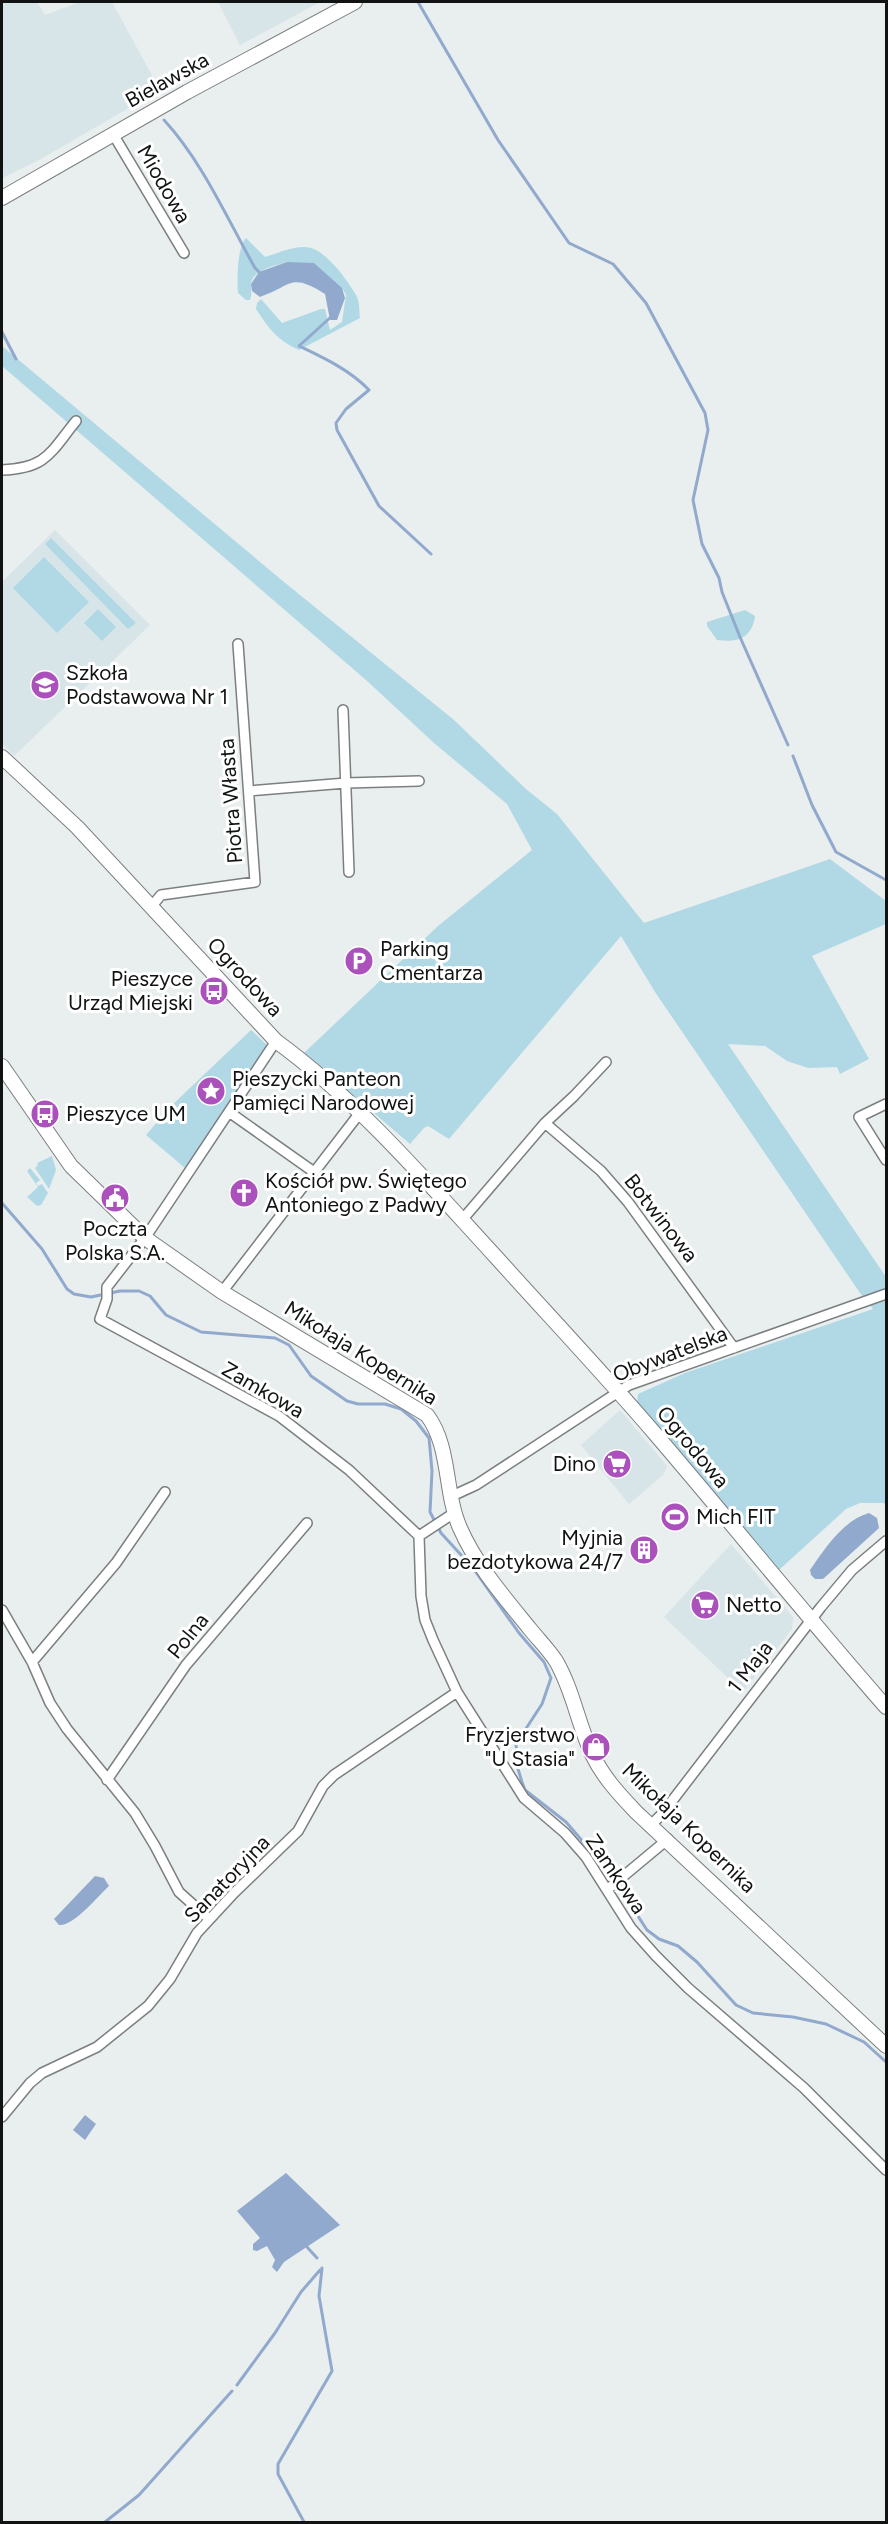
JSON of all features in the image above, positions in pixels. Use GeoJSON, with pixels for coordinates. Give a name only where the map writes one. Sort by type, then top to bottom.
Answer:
{"type":"FeatureCollection","features":[{"type":"Feature","properties":{"kind":"street","name":"Bielawska"},"geometry":{"type":"LineString","coordinates":[[2,198],[113,134],[355,2]]}},
{"type":"Feature","properties":{"kind":"street","name":"Miodowa"},"geometry":{"type":"LineString","coordinates":[[113,134],[184,253]]}},
{"type":"Feature","properties":{"kind":"street"},"geometry":{"type":"LineString","coordinates":[[2,470],[20,469],[43,460],[76,421]]}},
{"type":"Feature","properties":{"kind":"street","name":"Piotra Własta"},"geometry":{"type":"LineString","coordinates":[[151,907],[161,896],[255,882],[238,644]]}},
{"type":"Feature","properties":{"kind":"street"},"geometry":{"type":"LineString","coordinates":[[343,710],[349,872]]}},
{"type":"Feature","properties":{"kind":"street","name":"Ogrodowa"},"geometry":{"type":"LineString","coordinates":[[2,757],[77,827],[276,1041],[295,1054],[359,1114],[462,1220],[618,1392],[810,1621],[886,1707]]}},
{"type":"Feature","properties":{"kind":"street"},"geometry":{"type":"LineString","coordinates":[[249,791],[346,783],[419,781]]}},
{"type":"Feature","properties":{"kind":"street"},"geometry":{"type":"LineString","coordinates":[[145,1238],[276,1041]]}},
{"type":"Feature","properties":{"kind":"street"},"geometry":{"type":"LineString","coordinates":[[462,1220],[545,1123],[606,1062]]}},
{"type":"Feature","properties":{"kind":"street","name":"Mikołaja Kopernika"},"geometry":{"type":"LineString","coordinates":[[2,1066],[71,1166],[145,1238],[222,1292],[428,1415],[439,1438],[454,1514],[461,1530],[504,1596],[555,1660],[567,1684],[592,1753],[601,1770],[622,1797],[886,2046]]}},
{"type":"Feature","properties":{"kind":"street"},"geometry":{"type":"LineString","coordinates":[[886,1104],[859,1117],[886,1160]]}},
{"type":"Feature","properties":{"kind":"street"},"geometry":{"type":"LineString","coordinates":[[229,1112],[314,1172]]}},
{"type":"Feature","properties":{"kind":"street"},"geometry":{"type":"LineString","coordinates":[[222,1292],[359,1114]]}},
{"type":"Feature","properties":{"kind":"street","name":"Botwinowa"},"geometry":{"type":"LineString","coordinates":[[545,1123],[601,1171],[628,1202],[734,1348]]}},
{"type":"Feature","properties":{"kind":"street","name":"Zamkowa"},"geometry":{"type":"LineString","coordinates":[[145,1238],[107,1287],[107,1299],[100,1319],[279,1416],[349,1470],[419,1536],[425,1620],[457,1692],[524,1798],[565,1833],[609,1887],[631,1928],[656,1956],[688,1988],[804,2088],[886,2170]]}},
{"type":"Feature","properties":{"kind":"street","name":"Obywatelska"},"geometry":{"type":"LineString","coordinates":[[452,1496],[476,1485],[629,1385],[886,1294]]}},
{"type":"Feature","properties":{"kind":"street"},"geometry":{"type":"LineString","coordinates":[[32,1662],[116,1563],[165,1492]]}},
{"type":"Feature","properties":{"kind":"street"},"geometry":{"type":"LineString","coordinates":[[419,1536],[454,1514]]}},
{"type":"Feature","properties":{"kind":"street","name":"Polna"},"geometry":{"type":"LineString","coordinates":[[107,1780],[186,1665],[307,1523]]}},
{"type":"Feature","properties":{"kind":"street","name":"1 Maja"},"geometry":{"type":"LineString","coordinates":[[652,1824],[852,1570],[886,1541]]}},
{"type":"Feature","properties":{"kind":"street"},"geometry":{"type":"LineString","coordinates":[[2,1610],[32,1662],[50,1703],[67,1729],[145,1829],[179,1892],[208,1919]]}},
{"type":"Feature","properties":{"kind":"street","name":"Sanatoryjna"},"geometry":{"type":"LineString","coordinates":[[2,2117],[30,2083],[42,2073],[97,2047],[148,2006],[170,1979],[197,1933],[208,1919],[298,1831],[323,1786],[334,1775],[457,1692]]}},
{"type":"Feature","properties":{"kind":"street"},"geometry":{"type":"LineString","coordinates":[[609,1887],[668,1839]]}},
{"type":"Feature","properties":{"kind":"shaded area"},"geometry":{"type":"Polygon","coordinates":[[[2,2],[37,2],[45,15],[80,2],[112,2],[160,90],[39,160],[2,178],[2,2]]]}},
{"type":"Feature","properties":{"kind":"shaded area"},"geometry":{"type":"Polygon","coordinates":[[[218,2],[320,2],[240,45],[218,2]]]}},
{"type":"Feature","properties":{"kind":"shaded area"},"geometry":{"type":"Polygon","coordinates":[[[246,238],[265,257],[300,247],[311,248],[324,255],[343,275],[356,295],[360,318],[299,350],[279,338],[256,309],[261,299],[282,323],[325,309],[330,330],[342,322],[346,295],[342,288],[287,262],[259,272],[252,280],[250,300],[246,300],[238,293],[238,280],[239,256],[246,238]]]}},
{"type":"Feature","properties":{"kind":"shaded area"},"geometry":{"type":"Polygon","coordinates":[[[287,262],[314,263],[342,288],[345,298],[337,320],[330,320],[325,294],[305,284],[291,283],[260,297],[252,291],[251,284],[259,272],[287,262]]]}},
{"type":"Feature","properties":{"kind":"shaded area"},"geometry":{"type":"Polygon","coordinates":[[[2,346],[284,582],[454,720],[526,789],[557,814],[644,923],[830,859],[886,901],[886,924],[812,956],[869,1059],[840,1074],[837,1067],[808,1068],[787,1061],[765,1046],[728,1044],[886,1277],[886,1506],[884,1503],[860,1503],[846,1509],[779,1570],[637,1403],[638,1394],[685,1373],[873,1309],[655,992],[621,936],[449,1139],[428,1126],[410,1144],[304,1053],[438,926],[532,850],[507,804],[2,366],[2,346]]]}},
{"type":"Feature","properties":{"kind":"shaded area","name":"Szkoła Podstawowa Nr 1"},"geometry":{"type":"Polygon","coordinates":[[[55,530],[150,625],[14,756],[2,744],[2,582],[55,530]]]}},
{"type":"Feature","properties":{"kind":"shaded area"},"geometry":{"type":"Polygon","coordinates":[[[51,538],[136,623],[128,629],[45,544],[51,538]]]}},
{"type":"Feature","properties":{"kind":"shaded area"},"geometry":{"type":"Polygon","coordinates":[[[44,557],[89,602],[57,633],[13,588],[44,557]]]}},
{"type":"Feature","properties":{"kind":"shaded area"},"geometry":{"type":"Polygon","coordinates":[[[98,609],[116,627],[102,641],[84,623],[98,609]]]}},
{"type":"Feature","properties":{"kind":"shaded area"},"geometry":{"type":"Polygon","coordinates":[[[745,610],[755,616],[751,629],[737,640],[717,640],[707,626],[707,622],[745,610]]]}},
{"type":"Feature","properties":{"kind":"shaded area"},"geometry":{"type":"Polygon","coordinates":[[[251,1030],[267,1045],[185,1168],[146,1135],[170,1107],[251,1030]]]}},
{"type":"Feature","properties":{"kind":"shaded area"},"geometry":{"type":"Polygon","coordinates":[[[52,1156],[56,1170],[49,1189],[35,1168],[37,1163],[52,1156]]]}},
{"type":"Feature","properties":{"kind":"shaded area"},"geometry":{"type":"Polygon","coordinates":[[[30,1168],[40,1180],[36,1183],[38,1186],[42,1184],[48,1193],[41,1205],[37,1206],[27,1197],[38,1187],[27,1171],[30,1168]]]}},
{"type":"Feature","properties":{"kind":"shaded area"},"geometry":{"type":"Polygon","coordinates":[[[620,1410],[667,1466],[664,1474],[629,1504],[581,1445],[620,1410]]]}},
{"type":"Feature","properties":{"kind":"shaded area"},"geometry":{"type":"Polygon","coordinates":[[[869,1513],[877,1518],[879,1528],[823,1579],[815,1579],[810,1570],[828,1545],[851,1522],[869,1513]]]}},
{"type":"Feature","properties":{"kind":"shaded area"},"geometry":{"type":"Polygon","coordinates":[[[731,1544],[793,1617],[792,1629],[743,1692],[664,1617],[731,1544]]]}},
{"type":"Feature","properties":{"kind":"shaded area"},"geometry":{"type":"Polygon","coordinates":[[[95,1876],[104,1878],[109,1886],[78,1916],[59,1925],[54,1919],[95,1876]]]}},
{"type":"Feature","properties":{"kind":"shaded area"},"geometry":{"type":"Polygon","coordinates":[[[85,2115],[96,2124],[85,2140],[73,2130],[85,2115]]]}},
{"type":"Feature","properties":{"kind":"shaded area"},"geometry":{"type":"Polygon","coordinates":[[[286,2173],[340,2225],[284,2262],[277,2272],[272,2267],[275,2260],[267,2246],[257,2251],[253,2250],[253,2244],[260,2238],[237,2211],[286,2173]]]}},
{"type":"Feature","properties":{"kind":"waterway"},"geometry":{"type":"LineString","coordinates":[[418,2],[498,140],[569,243],[613,264],[646,303],[705,413],[708,430],[693,500],[702,544],[719,578],[722,592],[740,637],[788,745]]}},
{"type":"Feature","properties":{"kind":"waterway"},"geometry":{"type":"LineString","coordinates":[[164,120],[178,136],[202,172],[255,268],[260,273]]}},
{"type":"Feature","properties":{"kind":"waterway"},"geometry":{"type":"LineString","coordinates":[[332,316],[299,346],[345,370],[369,390],[346,409],[336,423],[337,430],[379,506],[431,554]]}},
{"type":"Feature","properties":{"kind":"waterway"},"geometry":{"type":"LineString","coordinates":[[2,332],[16,359]]}},
{"type":"Feature","properties":{"kind":"waterway"},"geometry":{"type":"LineString","coordinates":[[793,756],[812,805],[836,852],[886,880]]}},
{"type":"Feature","properties":{"kind":"waterway"},"geometry":{"type":"LineString","coordinates":[[2,1203],[42,1249],[67,1289],[74,1294],[91,1297],[120,1291],[139,1291],[150,1296],[166,1315],[201,1332],[275,1338],[289,1345],[311,1376],[347,1401],[358,1404],[385,1404],[401,1409],[416,1421],[429,1438],[432,1471],[430,1512],[441,1533],[473,1568],[519,1633],[544,1662],[551,1678],[542,1704],[516,1744],[518,1769],[525,1790],[566,1822],[610,1873],[647,1930],[659,1939],[678,1946],[697,1962],[736,2005],[753,2013],[793,2017],[826,2024],[864,2042],[886,2062]]}},
{"type":"Feature","properties":{"kind":"waterway"},"geometry":{"type":"LineString","coordinates":[[307,2247],[317,2258]]}},
{"type":"Feature","properties":{"kind":"waterway"},"geometry":{"type":"LineString","coordinates":[[304,2522],[278,2474],[278,2464],[332,2371],[319,2296],[322,2268]]}},
{"type":"Feature","properties":{"kind":"waterway"},"geometry":{"type":"LineString","coordinates":[[237,2385],[275,2333],[301,2292],[320,2270]]}},
{"type":"Feature","properties":{"kind":"waterway"},"geometry":{"type":"LineString","coordinates":[[105,2522],[139,2495],[232,2391]]}},
{"type":"Feature","properties":{"kind":"place","name":"Szkoła Podstawowa Nr 1"},"geometry":{"type":"Point","coordinates":[45,685]}},
{"type":"Feature","properties":{"kind":"place","name":"Parking Cmentarza"},"geometry":{"type":"Point","coordinates":[359,961]}},
{"type":"Feature","properties":{"kind":"place","name":"Pieszyce Urząd Miejski"},"geometry":{"type":"Point","coordinates":[214,991]}},
{"type":"Feature","properties":{"kind":"place","name":"Pieszycki Panteon Pamięci Narodowej"},"geometry":{"type":"Point","coordinates":[211,1091]}},
{"type":"Feature","properties":{"kind":"place","name":"Pieszyce UM"},"geometry":{"type":"Point","coordinates":[45,1114]}},
{"type":"Feature","properties":{"kind":"place","name":"Kościół pw. Świętego Antoniego z Padwy"},"geometry":{"type":"Point","coordinates":[244,1193]}},
{"type":"Feature","properties":{"kind":"place","name":"Poczta Polska S.A."},"geometry":{"type":"Point","coordinates":[115,1198]}},
{"type":"Feature","properties":{"kind":"place","name":"Dino"},"geometry":{"type":"Point","coordinates":[617,1464]}},
{"type":"Feature","properties":{"kind":"place","name":"Mich FIT"},"geometry":{"type":"Point","coordinates":[675,1517]}},
{"type":"Feature","properties":{"kind":"place","name":"Myjnia bezdotykowa 24/7"},"geometry":{"type":"Point","coordinates":[644,1550]}},
{"type":"Feature","properties":{"kind":"place","name":"Netto"},"geometry":{"type":"Point","coordinates":[705,1605]}},
{"type":"Feature","properties":{"kind":"place","name":"Fryzjerstwo \"U Stasia\""},"geometry":{"type":"Point","coordinates":[596,1747]}}]}
